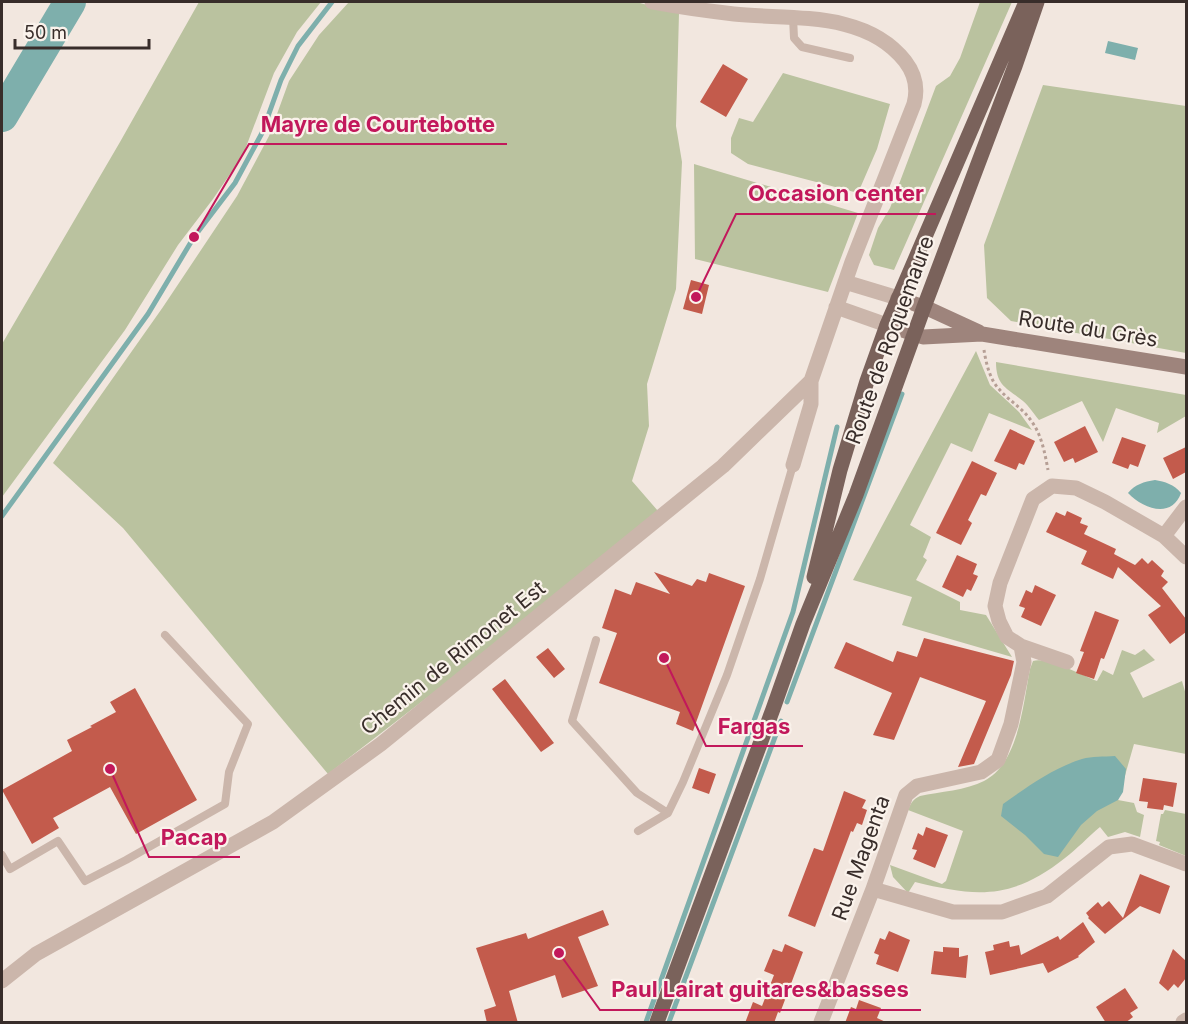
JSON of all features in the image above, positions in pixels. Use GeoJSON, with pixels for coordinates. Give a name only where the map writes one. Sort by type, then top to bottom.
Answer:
{"type":"FeatureCollection","features":[{"type":"Feature","properties":{"kind":"main road","name":"Route de Roquemaure"},"geometry":{"type":"LineString","coordinates":[[802,624],[840,471],[867,381],[898,297],[1026,2]]}},
{"type":"Feature","properties":{"kind":"main road","name":"Route de Roquemaure"},"geometry":{"type":"LineString","coordinates":[[657,1023],[802,624],[856,495],[924,307],[1016,66],[1037,2]]}},
{"type":"Feature","properties":{"kind":"street","name":"Chemin de Rimonet Est"},"geometry":{"type":"LineString","coordinates":[[2,981],[36,954],[273,822],[381,744],[723,466],[811,381],[845,282],[917,92],[912,70],[900,55],[878,37],[856,28],[824,20],[734,14],[652,2]]}},
{"type":"Feature","properties":{"kind":"street"},"geometry":{"type":"LineString","coordinates":[[845,282],[898,297],[982,334]]}},
{"type":"Feature","properties":{"kind":"street"},"geometry":{"type":"LineString","coordinates":[[836,307],[923,337],[982,334]]}},
{"type":"Feature","properties":{"kind":"street","name":"Route du Grès"},"geometry":{"type":"LineString","coordinates":[[982,334],[1186,367]]}},
{"type":"Feature","properties":{"kind":"street"},"geometry":{"type":"LineString","coordinates":[[793,465],[811,404],[811,381]]}},
{"type":"Feature","properties":{"kind":"street"},"geometry":{"type":"LineString","coordinates":[[1067,662],[1021,646],[1007,637],[995,606],[1000,583],[1033,499],[1052,486],[1076,488],[1164,536],[1186,557]]}},
{"type":"Feature","properties":{"kind":"street"},"geometry":{"type":"LineString","coordinates":[[1164,536],[1186,507]]}},
{"type":"Feature","properties":{"kind":"street","name":"Rue Magenta"},"geometry":{"type":"LineString","coordinates":[[821,1023],[873,889],[906,795],[917,786],[981,772],[998,760],[1011,724],[1024,662],[1021,646]]}},
{"type":"Feature","properties":{"kind":"street"},"geometry":{"type":"LineString","coordinates":[[873,889],[953,912],[1002,912],[1047,896],[1109,847],[1132,844],[1186,864]]}},
{"type":"Feature","properties":{"kind":"lane"},"geometry":{"type":"LineString","coordinates":[[793,17],[794,38],[802,46],[850,58]]}},
{"type":"Feature","properties":{"kind":"lane"},"geometry":{"type":"LineString","coordinates":[[638,831],[668,813],[728,675],[760,579],[793,465]]}},
{"type":"Feature","properties":{"kind":"lane"},"geometry":{"type":"LineString","coordinates":[[2,855],[10,869],[58,842],[85,881],[225,804],[229,772],[248,724],[165,635]]}},
{"type":"Feature","properties":{"kind":"lane"},"geometry":{"type":"LineString","coordinates":[[596,640],[572,721],[637,793],[668,813]]}},
{"type":"Feature","properties":{"kind":"path"},"geometry":{"type":"LineString","coordinates":[[982,334],[984,354],[998,389],[1026,414],[1034,425],[1042,444],[1052,486]]}},
{"type":"Feature","properties":{"kind":"green space"},"geometry":{"type":"Polygon","coordinates":[[[199,2],[321,2],[297,32],[274,73],[243,155],[178,245],[125,330],[2,497],[2,344],[199,2]]]}},
{"type":"Feature","properties":{"kind":"green space"},"geometry":{"type":"Polygon","coordinates":[[[349,2],[636,2],[679,13],[676,126],[682,162],[676,289],[647,384],[649,426],[632,481],[658,511],[481,656],[328,774],[123,528],[53,463],[163,307],[237,196],[269,136],[289,81],[319,35],[349,2]]]}},
{"type":"Feature","properties":{"kind":"green space"},"geometry":{"type":"Polygon","coordinates":[[[980,2],[1012,2],[894,270],[874,265],[869,255],[878,228],[890,208],[936,86],[950,76],[960,58],[980,2]]]}},
{"type":"Feature","properties":{"kind":"green space"},"geometry":{"type":"Polygon","coordinates":[[[783,73],[890,104],[877,149],[858,193],[748,164],[731,153],[731,138],[739,118],[753,122],[783,73]]]}},
{"type":"Feature","properties":{"kind":"green space"},"geometry":{"type":"Polygon","coordinates":[[[1043,85],[1186,106],[1186,353],[1011,321],[987,298],[984,245],[1043,85]]]}},
{"type":"Feature","properties":{"kind":"green space"},"geometry":{"type":"Polygon","coordinates":[[[694,164],[858,213],[828,292],[695,259],[694,164]]]}},
{"type":"Feature","properties":{"kind":"green space"},"geometry":{"type":"Polygon","coordinates":[[[976,351],[990,385],[1019,412],[1032,430],[989,413],[972,452],[951,443],[910,525],[931,537],[923,557],[927,560],[916,580],[960,602],[960,610],[986,615],[1012,657],[902,625],[912,597],[853,580],[976,351]]]}},
{"type":"Feature","properties":{"kind":"green space"},"geometry":{"type":"Polygon","coordinates":[[[996,362],[1186,395],[1186,416],[1157,433],[1159,423],[1116,408],[1103,442],[1082,401],[1039,420],[1025,403],[1000,381],[996,362]]]}},
{"type":"Feature","properties":{"kind":"green space"},"geometry":{"type":"Polygon","coordinates":[[[1144,649],[1155,660],[1130,673],[1143,698],[1182,681],[1186,695],[1186,754],[1134,744],[1118,800],[1134,803],[1137,812],[1144,815],[1140,837],[1125,832],[1108,837],[1100,827],[1046,872],[1011,888],[976,892],[915,882],[908,893],[893,877],[890,865],[942,884],[946,881],[963,831],[908,810],[910,805],[920,796],[969,787],[984,781],[996,772],[1005,761],[1018,731],[1033,661],[1047,661],[1097,681],[1103,670],[1113,675],[1122,650],[1135,655],[1144,649]]]}},
{"type":"Feature","properties":{"kind":"green space"},"geometry":{"type":"Polygon","coordinates":[[[1165,810],[1186,814],[1186,856],[1159,845],[1160,842],[1156,841],[1161,814],[1165,810]]]}},
{"type":"Feature","properties":{"kind":"water"},"geometry":{"type":"Polygon","coordinates":[[[1108,41],[1138,48],[1135,60],[1105,53],[1108,41]]]}},
{"type":"Feature","properties":{"kind":"water"},"geometry":{"type":"Polygon","coordinates":[[[1155,480],[1172,485],[1181,493],[1171,506],[1164,509],[1149,507],[1128,493],[1140,484],[1155,480]]]}},
{"type":"Feature","properties":{"kind":"water"},"geometry":{"type":"Polygon","coordinates":[[[1115,756],[1126,769],[1123,792],[1118,800],[1097,811],[1081,825],[1058,857],[1044,854],[1001,816],[1003,804],[1051,773],[1082,759],[1115,756]]]}},
{"type":"Feature","properties":{"kind":"building"},"geometry":{"type":"Polygon","coordinates":[[[723,64],[748,79],[726,117],[700,102],[723,64]]]}},
{"type":"Feature","properties":{"kind":"building"},"geometry":{"type":"Polygon","coordinates":[[[691,280],[709,285],[702,314],[683,309],[691,280]]]}},
{"type":"Feature","properties":{"kind":"building"},"geometry":{"type":"Polygon","coordinates":[[[1085,426],[1098,452],[1075,463],[1073,458],[1064,462],[1054,442],[1085,426]]]}},
{"type":"Feature","properties":{"kind":"building"},"geometry":{"type":"Polygon","coordinates":[[[1010,429],[1035,441],[1024,465],[1019,463],[1016,470],[994,461],[1010,429]]]}},
{"type":"Feature","properties":{"kind":"building"},"geometry":{"type":"Polygon","coordinates":[[[1122,437],[1146,445],[1138,467],[1130,464],[1128,469],[1112,463],[1122,437]]]}},
{"type":"Feature","properties":{"kind":"building"},"geometry":{"type":"Polygon","coordinates":[[[1186,447],[1186,472],[1173,479],[1163,458],[1186,447]]]}},
{"type":"Feature","properties":{"kind":"building"},"geometry":{"type":"Polygon","coordinates":[[[972,461],[997,473],[986,496],[981,494],[968,520],[972,523],[961,545],[936,533],[972,461]]]}},
{"type":"Feature","properties":{"kind":"building"},"geometry":{"type":"Polygon","coordinates":[[[1067,511],[1082,518],[1080,523],[1088,526],[1084,534],[1116,549],[1114,554],[1135,565],[1142,558],[1148,564],[1152,560],[1164,571],[1161,576],[1168,582],[1162,588],[1186,619],[1186,632],[1170,644],[1148,615],[1161,606],[1118,567],[1113,579],[1081,564],[1087,551],[1046,532],[1056,512],[1065,516],[1067,511]]]}},
{"type":"Feature","properties":{"kind":"building"},"geometry":{"type":"Polygon","coordinates":[[[957,555],[977,564],[973,574],[978,576],[971,591],[967,589],[963,597],[942,587],[957,555]]]}},
{"type":"Feature","properties":{"kind":"building"},"geometry":{"type":"Polygon","coordinates":[[[654,572],[692,586],[697,579],[706,582],[709,573],[745,586],[693,731],[676,724],[680,712],[599,683],[617,633],[602,628],[615,589],[631,595],[636,582],[670,594],[654,572]]]}},
{"type":"Feature","properties":{"kind":"building"},"geometry":{"type":"Polygon","coordinates":[[[1035,585],[1056,595],[1041,626],[1021,617],[1025,608],[1019,606],[1026,590],[1032,593],[1035,585]]]}},
{"type":"Feature","properties":{"kind":"building"},"geometry":{"type":"Polygon","coordinates":[[[1095,611],[1119,620],[1094,679],[1076,673],[1084,652],[1080,651],[1095,611]]]}},
{"type":"Feature","properties":{"kind":"building"},"geometry":{"type":"Polygon","coordinates":[[[924,638],[1014,661],[1011,675],[974,764],[958,767],[986,701],[920,677],[894,740],[873,735],[892,693],[834,668],[846,642],[893,662],[897,651],[917,657],[924,638]]]}},
{"type":"Feature","properties":{"kind":"building"},"geometry":{"type":"Polygon","coordinates":[[[548,648],[565,669],[554,678],[536,657],[548,648]]]}},
{"type":"Feature","properties":{"kind":"building"},"geometry":{"type":"Polygon","coordinates":[[[505,679],[554,743],[541,752],[492,689],[505,679]]]}},
{"type":"Feature","properties":{"kind":"building"},"geometry":{"type":"Polygon","coordinates":[[[135,688],[197,800],[136,834],[110,787],[53,818],[59,828],[32,844],[2,790],[72,751],[67,740],[116,712],[110,702],[135,688]]]}},
{"type":"Feature","properties":{"kind":"building"},"geometry":{"type":"Polygon","coordinates":[[[699,768],[716,774],[709,794],[692,788],[699,768]]]}},
{"type":"Feature","properties":{"kind":"building"},"geometry":{"type":"Polygon","coordinates":[[[1143,778],[1177,783],[1173,807],[1164,805],[1163,810],[1147,808],[1148,802],[1139,801],[1143,778]]]}},
{"type":"Feature","properties":{"kind":"building"},"geometry":{"type":"Polygon","coordinates":[[[844,791],[866,800],[862,808],[867,810],[862,825],[857,823],[853,832],[851,831],[815,927],[788,916],[814,848],[823,851],[844,791]]]}},
{"type":"Feature","properties":{"kind":"building"},"geometry":{"type":"Polygon","coordinates":[[[926,827],[948,835],[935,868],[913,859],[917,850],[912,849],[918,833],[923,836],[926,827]]]}},
{"type":"Feature","properties":{"kind":"building"},"geometry":{"type":"Polygon","coordinates":[[[1140,874],[1170,886],[1160,914],[1140,906],[1105,934],[1088,918],[1086,913],[1098,902],[1102,907],[1109,901],[1123,918],[1140,874]]]}},
{"type":"Feature","properties":{"kind":"building"},"geometry":{"type":"Polygon","coordinates":[[[603,910],[609,925],[578,937],[598,986],[562,998],[555,975],[509,991],[518,1023],[487,1023],[484,1010],[496,1006],[476,948],[526,933],[528,939],[603,910]]]}},
{"type":"Feature","properties":{"kind":"building"},"geometry":{"type":"Polygon","coordinates":[[[1083,922],[1095,942],[1079,957],[1048,973],[1043,963],[990,975],[985,952],[994,950],[993,945],[1009,941],[1010,947],[1019,945],[1021,955],[1058,936],[1060,940],[1083,922]]]}},
{"type":"Feature","properties":{"kind":"building"},"geometry":{"type":"Polygon","coordinates":[[[889,931],[910,940],[898,972],[876,964],[879,955],[874,953],[880,938],[885,940],[889,931]]]}},
{"type":"Feature","properties":{"kind":"building"},"geometry":{"type":"Polygon","coordinates":[[[785,944],[803,952],[780,1013],[778,1012],[774,1023],[745,1023],[753,1002],[762,1006],[774,975],[764,971],[773,949],[782,952],[785,944]]]}},
{"type":"Feature","properties":{"kind":"building"},"geometry":{"type":"Polygon","coordinates":[[[943,947],[959,948],[959,957],[968,955],[966,978],[931,974],[934,951],[943,952],[943,947]]]}},
{"type":"Feature","properties":{"kind":"building"},"geometry":{"type":"Polygon","coordinates":[[[1173,949],[1186,961],[1186,978],[1178,988],[1174,984],[1168,991],[1159,983],[1173,949]]]}},
{"type":"Feature","properties":{"kind":"building"},"geometry":{"type":"Polygon","coordinates":[[[1125,988],[1138,1008],[1130,1013],[1133,1017],[1125,1023],[1106,1023],[1096,1007],[1125,988]]]}},
{"type":"Feature","properties":{"kind":"building"},"geometry":{"type":"Polygon","coordinates":[[[859,1000],[881,1008],[877,1018],[888,1023],[845,1023],[851,1007],[856,1009],[859,1000]]]}},
{"type":"Feature","properties":{"kind":"waterway"},"geometry":{"type":"LineString","coordinates":[[2,116],[70,2]]}},
{"type":"Feature","properties":{"kind":"waterway"},"geometry":{"type":"LineString","coordinates":[[2,516],[148,314],[194,237],[235,183],[262,133],[281,80],[298,46],[332,2]]}},
{"type":"Feature","properties":{"kind":"waterway"},"geometry":{"type":"LineString","coordinates":[[787,702],[902,394]]}},
{"type":"Feature","properties":{"kind":"waterway"},"geometry":{"type":"LineString","coordinates":[[646,1022],[793,612],[837,427]]}},
{"type":"Feature","properties":{"kind":"waterway"},"geometry":{"type":"LineString","coordinates":[[669,1022],[781,721]]}},
{"type":"Feature","properties":{"kind":"place","name":"Mayre de Courtebotte"},"geometry":{"type":"Point","coordinates":[194,237]}},
{"type":"Feature","properties":{"kind":"place","name":"Occasion center"},"geometry":{"type":"Point","coordinates":[696,297]}},
{"type":"Feature","properties":{"kind":"place","name":"Fargas"},"geometry":{"type":"Point","coordinates":[664,658]}},
{"type":"Feature","properties":{"kind":"place","name":"Pacap"},"geometry":{"type":"Point","coordinates":[110,769]}},
{"type":"Feature","properties":{"kind":"place","name":"Paul Lairat guitares&basses"},"geometry":{"type":"Point","coordinates":[559,953]}}]}
